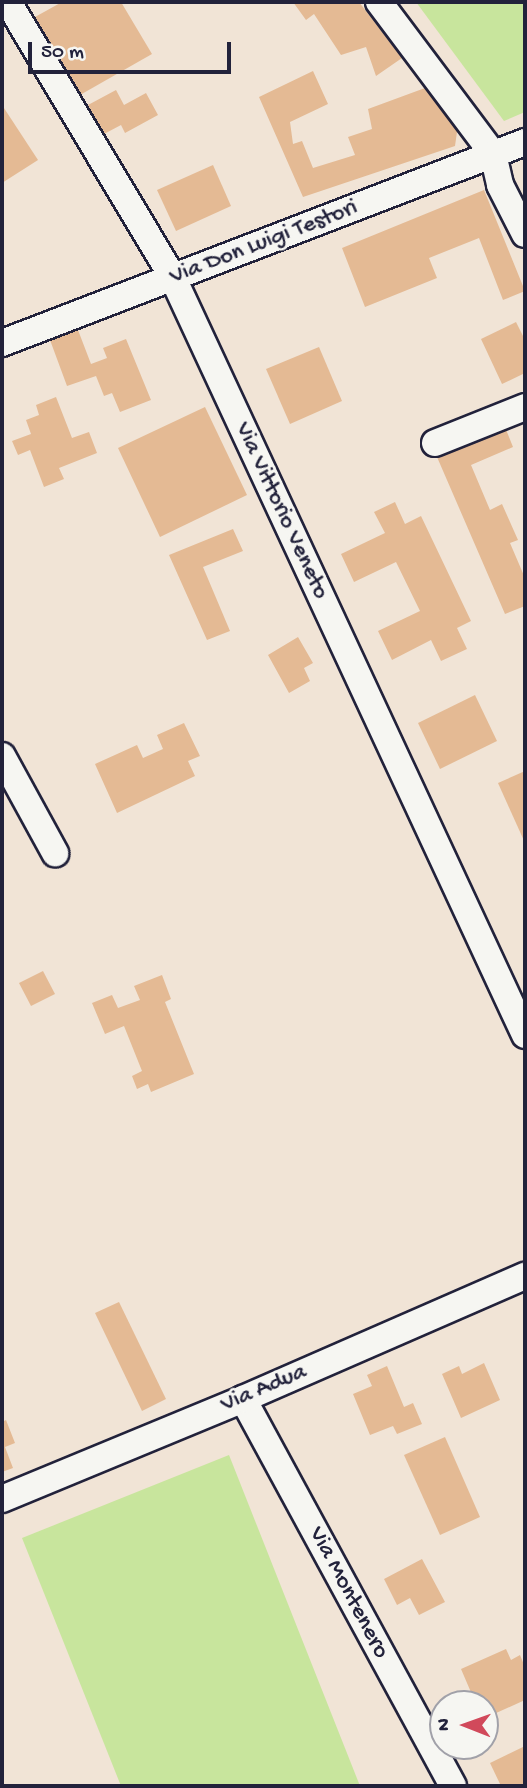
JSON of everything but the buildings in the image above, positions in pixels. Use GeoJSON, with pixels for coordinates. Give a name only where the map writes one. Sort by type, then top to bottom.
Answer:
{"type":"FeatureCollection","features":[{"type":"Feature","properties":{"kind":"street","name":"Via Vittorio Veneto"},"geometry":{"type":"LineString","coordinates":[[8,2],[12,28],[173,278],[525,1035]]}},
{"type":"Feature","properties":{"kind":"street"},"geometry":{"type":"LineString","coordinates":[[379,2],[493,154],[500,185],[525,233]]}},
{"type":"Feature","properties":{"kind":"street","name":"Via Don Luigi Testori"},"geometry":{"type":"LineString","coordinates":[[2,343],[525,142]]}},
{"type":"Feature","properties":{"kind":"street"},"geometry":{"type":"LineString","coordinates":[[435,443],[525,407]]}},
{"type":"Feature","properties":{"kind":"street"},"geometry":{"type":"LineString","coordinates":[[2,756],[55,853]]}},
{"type":"Feature","properties":{"kind":"street","name":"Via Adua"},"geometry":{"type":"LineString","coordinates":[[2,1499],[243,1399],[525,1276]]}},
{"type":"Feature","properties":{"kind":"street","name":"Via Montenero"},"geometry":{"type":"LineString","coordinates":[[243,1399],[453,1786]]}},
{"type":"Feature","properties":{"kind":"green space"},"geometry":{"type":"Polygon","coordinates":[[[416,2],[525,2],[525,112],[504,121],[416,2]]]}},
{"type":"Feature","properties":{"kind":"green space"},"geometry":{"type":"Polygon","coordinates":[[[229,1455],[360,1786],[121,1786],[22,1538],[229,1455]]]}}]}
